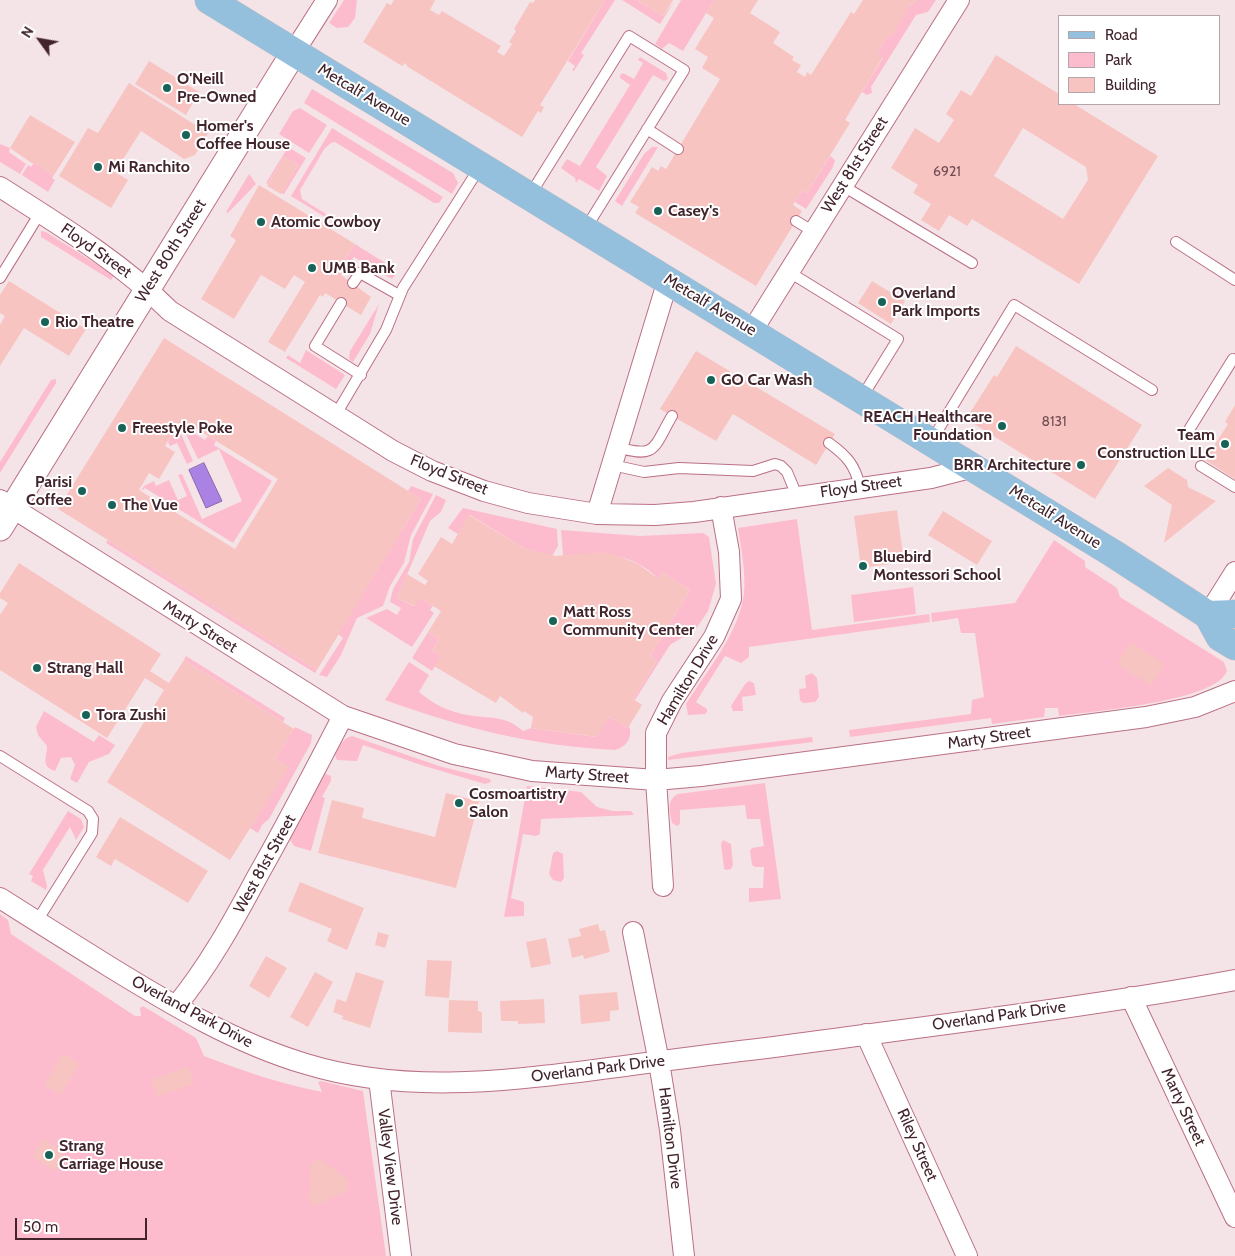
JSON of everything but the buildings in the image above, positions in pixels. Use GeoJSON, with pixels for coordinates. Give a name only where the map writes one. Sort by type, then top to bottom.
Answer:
{"type":"FeatureCollection","features":[{"type":"Feature","properties":{"kind":"main road","name":"Metcalf Avenue"},"geometry":{"type":"LineString","coordinates":[[209,0],[974,467],[1222,614]]}},
{"type":"Feature","properties":{"kind":"main road"},"geometry":{"type":"LineString","coordinates":[[1222,614],[1220,637],[1235,646]]}},
{"type":"Feature","properties":{"kind":"street","name":"West 80th Street"},"geometry":{"type":"LineString","coordinates":[[4,512],[148,288],[327,0]]}},
{"type":"Feature","properties":{"kind":"street","name":"West 81st Street"},"geometry":{"type":"LineString","coordinates":[[752,331],[959,0]]}},
{"type":"Feature","properties":{"kind":"street","name":"Floyd Street"},"geometry":{"type":"LineString","coordinates":[[0,187],[148,288],[170,311],[335,416],[414,462],[484,491],[528,503],[597,514],[655,514],[694,512],[931,478],[974,467]]}},
{"type":"Feature","properties":{"kind":"street"},"geometry":{"type":"LineString","coordinates":[[597,514],[668,280]]}},
{"type":"Feature","properties":{"kind":"street","name":"Hamilton Drive"},"geometry":{"type":"LineString","coordinates":[[663,886],[656,780],[656,733],[672,701],[714,638],[731,599],[729,552],[721,507]]}},
{"type":"Feature","properties":{"kind":"street","name":"Marty Street"},"geometry":{"type":"LineString","coordinates":[[4,512],[343,716],[454,754],[532,771],[656,780],[701,776],[1146,717],[1195,707],[1235,690]]}},
{"type":"Feature","properties":{"kind":"street"},"geometry":{"type":"LineString","coordinates":[[1222,614],[1235,572]]}},
{"type":"Feature","properties":{"kind":"street","name":"West 81st Street"},"geometry":{"type":"LineString","coordinates":[[176,1006],[201,976],[236,916],[343,716]]}},
{"type":"Feature","properties":{"kind":"street","name":"Overland Park Drive"},"geometry":{"type":"LineString","coordinates":[[0,898],[176,1006],[252,1046],[308,1065],[379,1078],[427,1084],[503,1081],[659,1062],[1131,997],[1235,980]]}},
{"type":"Feature","properties":{"kind":"street","name":"Hamilton Drive"},"geometry":{"type":"LineString","coordinates":[[633,932],[659,1062],[670,1130],[684,1256]]}},
{"type":"Feature","properties":{"kind":"street","name":"Marty Street"},"geometry":{"type":"LineString","coordinates":[[1131,997],[1235,1217]]}},
{"type":"Feature","properties":{"kind":"street","name":"Riley Street"},"geometry":{"type":"LineString","coordinates":[[866,1034],[967,1256]]}},
{"type":"Feature","properties":{"kind":"street","name":"Valley View Drive"},"geometry":{"type":"LineString","coordinates":[[379,1078],[401,1256]]}},
{"type":"Feature","properties":{"kind":"lane"},"geometry":{"type":"LineString","coordinates":[[530,196],[629,36],[684,70],[585,229]]}},
{"type":"Feature","properties":{"kind":"lane"},"geometry":{"type":"LineString","coordinates":[[647,129],[678,149]]}},
{"type":"Feature","properties":{"kind":"lane"},"geometry":{"type":"LineString","coordinates":[[335,416],[386,330],[400,295],[481,166]]}},
{"type":"Feature","properties":{"kind":"lane"},"geometry":{"type":"LineString","coordinates":[[842,186],[972,263]]}},
{"type":"Feature","properties":{"kind":"lane"},"geometry":{"type":"LineString","coordinates":[[0,278],[40,213]]}},
{"type":"Feature","properties":{"kind":"lane"},"geometry":{"type":"LineString","coordinates":[[796,221],[814,232]]}},
{"type":"Feature","properties":{"kind":"lane"},"geometry":{"type":"LineString","coordinates":[[1176,242],[1235,280]]}},
{"type":"Feature","properties":{"kind":"lane"},"geometry":{"type":"LineString","coordinates":[[353,283],[360,272],[400,295]]}},
{"type":"Feature","properties":{"kind":"lane"},"geometry":{"type":"LineString","coordinates":[[789,272],[898,340],[862,398]]}},
{"type":"Feature","properties":{"kind":"lane"},"geometry":{"type":"LineString","coordinates":[[341,303],[315,346],[361,374]]}},
{"type":"Feature","properties":{"kind":"lane"},"geometry":{"type":"LineString","coordinates":[[932,441],[1014,305],[1152,390]]}},
{"type":"Feature","properties":{"kind":"lane"},"geometry":{"type":"LineString","coordinates":[[1187,433],[1233,359],[1235,360]]}},
{"type":"Feature","properties":{"kind":"lane"},"geometry":{"type":"LineString","coordinates":[[615,456],[647,453],[653,448],[672,416]]}},
{"type":"Feature","properties":{"kind":"lane"},"geometry":{"type":"LineString","coordinates":[[829,443],[847,456],[854,465],[860,487]]}},
{"type":"Feature","properties":{"kind":"lane"},"geometry":{"type":"LineString","coordinates":[[615,456],[644,472],[679,468],[753,471],[774,464],[781,466],[787,472],[797,496]]}},
{"type":"Feature","properties":{"kind":"lane"},"geometry":{"type":"LineString","coordinates":[[1201,466],[1235,486]]}},
{"type":"Feature","properties":{"kind":"lane"},"geometry":{"type":"LineString","coordinates":[[0,756],[88,811],[93,819],[92,833],[37,922]]}},
{"type":"Feature","properties":{"kind":"green space"},"geometry":{"type":"Polygon","coordinates":[[[344,0],[357,0],[355,18],[348,27],[337,28],[329,23],[344,0]]]}},
{"type":"Feature","properties":{"kind":"green space"},"geometry":{"type":"Polygon","coordinates":[[[605,0],[615,0],[581,53],[584,55],[574,71],[572,70],[575,66],[568,61],[605,0]]]}},
{"type":"Feature","properties":{"kind":"green space"},"geometry":{"type":"Polygon","coordinates":[[[622,0],[637,0],[663,16],[675,0],[660,24],[622,0]]]}},
{"type":"Feature","properties":{"kind":"green space"},"geometry":{"type":"Polygon","coordinates":[[[681,0],[714,0],[683,51],[669,43],[662,49],[655,44],[681,0]]]}},
{"type":"Feature","properties":{"kind":"green space"},"geometry":{"type":"Polygon","coordinates":[[[916,0],[936,0],[928,12],[916,15],[871,87],[872,93],[867,95],[862,92],[883,58],[877,54],[910,4],[912,5],[916,0]]]}},
{"type":"Feature","properties":{"kind":"green space"},"geometry":{"type":"Polygon","coordinates":[[[640,57],[666,73],[668,79],[664,81],[653,75],[596,167],[607,176],[599,191],[579,179],[576,183],[575,178],[561,168],[567,159],[580,166],[630,85],[620,78],[620,75],[623,73],[634,79],[643,63],[638,60],[640,57]]]}},
{"type":"Feature","properties":{"kind":"green space"},"geometry":{"type":"Polygon","coordinates":[[[312,89],[453,173],[458,183],[452,194],[304,103],[312,89]]]}},
{"type":"Feature","properties":{"kind":"green space"},"geometry":{"type":"Polygon","coordinates":[[[300,108],[327,125],[309,153],[279,134],[293,111],[300,108]]]}},
{"type":"Feature","properties":{"kind":"green space"},"geometry":{"type":"Polygon","coordinates":[[[332,128],[443,197],[439,203],[434,203],[335,142],[325,148],[300,190],[302,199],[326,214],[325,217],[291,196],[332,128]]]}},
{"type":"Feature","properties":{"kind":"green space"},"geometry":{"type":"Polygon","coordinates":[[[0,144],[10,148],[9,152],[26,164],[20,174],[0,162],[0,144]]]}},
{"type":"Feature","properties":{"kind":"green space"},"geometry":{"type":"Polygon","coordinates":[[[288,147],[306,158],[284,194],[281,193],[298,165],[284,157],[268,184],[266,183],[288,147]]]}},
{"type":"Feature","properties":{"kind":"green space"},"geometry":{"type":"Polygon","coordinates":[[[652,147],[658,147],[622,206],[615,201],[644,154],[652,147]]]}},
{"type":"Feature","properties":{"kind":"green space"},"geometry":{"type":"Polygon","coordinates":[[[830,156],[835,160],[833,167],[806,209],[795,202],[802,190],[807,193],[830,156]]]}},
{"type":"Feature","properties":{"kind":"green space"},"geometry":{"type":"Polygon","coordinates":[[[34,163],[54,175],[52,178],[55,180],[48,192],[22,175],[28,165],[31,167],[34,163]]]}},
{"type":"Feature","properties":{"kind":"green space"},"geometry":{"type":"Polygon","coordinates":[[[249,174],[256,184],[228,213],[226,212],[249,174]]]}},
{"type":"Feature","properties":{"kind":"green space"},"geometry":{"type":"Polygon","coordinates":[[[41,231],[46,232],[114,276],[111,280],[41,237],[41,231]]]}},
{"type":"Feature","properties":{"kind":"green space"},"geometry":{"type":"Polygon","coordinates":[[[355,244],[393,268],[392,271],[396,274],[392,279],[354,257],[345,270],[340,267],[355,244]]]}},
{"type":"Feature","properties":{"kind":"green space"},"geometry":{"type":"Polygon","coordinates":[[[379,304],[370,334],[353,362],[349,359],[350,351],[379,304]]]}},
{"type":"Feature","properties":{"kind":"green space"},"geometry":{"type":"Polygon","coordinates":[[[306,350],[345,375],[336,389],[286,358],[288,355],[300,363],[306,350]]]}},
{"type":"Feature","properties":{"kind":"green space"},"geometry":{"type":"Polygon","coordinates":[[[56,379],[56,383],[0,473],[0,462],[51,380],[56,379]]]}},
{"type":"Feature","properties":{"kind":"green space"},"geometry":{"type":"Polygon","coordinates":[[[182,420],[192,426],[189,430],[205,440],[208,436],[216,441],[214,445],[272,481],[233,543],[145,488],[141,491],[144,486],[154,481],[156,486],[169,480],[178,500],[187,496],[178,475],[182,474],[202,519],[242,501],[219,449],[198,459],[182,426],[179,424],[182,420]]]}},
{"type":"Feature","properties":{"kind":"green space"},"geometry":{"type":"Polygon","coordinates":[[[175,431],[181,434],[193,461],[187,464],[177,443],[170,446],[168,442],[175,431]]]}},
{"type":"Feature","properties":{"kind":"green space"},"geometry":{"type":"Polygon","coordinates":[[[411,486],[433,494],[411,535],[404,563],[390,586],[383,606],[357,618],[341,655],[327,677],[319,675],[343,638],[338,634],[421,499],[408,491],[411,486]]]}},
{"type":"Feature","properties":{"kind":"green space"},"geometry":{"type":"Polygon","coordinates":[[[436,495],[446,500],[441,512],[430,521],[397,598],[414,606],[420,598],[433,606],[430,610],[434,613],[412,647],[366,618],[387,609],[397,615],[401,608],[390,602],[393,589],[409,562],[413,539],[436,495]]]}},
{"type":"Feature","properties":{"kind":"green space"},"geometry":{"type":"Polygon","coordinates":[[[463,508],[557,529],[558,546],[552,556],[527,550],[470,515],[458,534],[448,528],[463,508]]]}},
{"type":"Feature","properties":{"kind":"green space"},"geometry":{"type":"Polygon","coordinates":[[[797,519],[812,630],[929,614],[930,622],[749,647],[749,657],[741,663],[725,656],[696,702],[707,709],[707,712],[705,714],[688,715],[686,704],[721,651],[736,623],[741,608],[744,593],[744,577],[738,528],[797,519]]]}},
{"type":"Feature","properties":{"kind":"green space"},"geometry":{"type":"Polygon","coordinates":[[[561,530],[640,536],[703,533],[709,537],[716,584],[708,611],[696,629],[670,645],[635,700],[633,699],[657,661],[650,656],[690,590],[663,573],[659,579],[637,563],[626,559],[602,554],[563,556],[561,530]]]}},
{"type":"Feature","properties":{"kind":"green space"},"geometry":{"type":"Polygon","coordinates":[[[108,540],[317,670],[315,673],[106,543],[108,540]]]}},
{"type":"Feature","properties":{"kind":"green space"},"geometry":{"type":"Polygon","coordinates":[[[1054,540],[1085,561],[1085,567],[1117,588],[1120,597],[1224,662],[1227,671],[1218,682],[1201,690],[1177,698],[1123,708],[1059,716],[1058,708],[1045,708],[1044,717],[992,724],[991,718],[850,737],[849,730],[971,714],[972,700],[984,697],[975,633],[961,633],[958,618],[932,622],[931,613],[1015,603],[1054,540]]]}},
{"type":"Feature","properties":{"kind":"green space"},"geometry":{"type":"Polygon","coordinates":[[[913,587],[916,614],[854,622],[851,595],[913,587]]]}},
{"type":"Feature","properties":{"kind":"green space"},"geometry":{"type":"Polygon","coordinates":[[[428,632],[439,639],[432,651],[441,656],[432,671],[412,658],[428,632]]]}},
{"type":"Feature","properties":{"kind":"green space"},"geometry":{"type":"Polygon","coordinates":[[[186,656],[285,718],[283,722],[184,660],[186,656]]]}},
{"type":"Feature","properties":{"kind":"green space"},"geometry":{"type":"Polygon","coordinates":[[[409,662],[429,675],[419,692],[448,710],[504,720],[523,731],[531,728],[596,737],[609,717],[628,728],[629,726],[630,734],[628,741],[623,747],[615,750],[526,740],[470,727],[385,700],[409,662]]]}},
{"type":"Feature","properties":{"kind":"green space"},"geometry":{"type":"Polygon","coordinates":[[[812,673],[817,678],[819,697],[815,702],[803,703],[800,700],[799,689],[806,688],[805,676],[812,673]]]}},
{"type":"Feature","properties":{"kind":"green space"},"geometry":{"type":"Polygon","coordinates":[[[749,681],[754,683],[756,695],[742,697],[743,711],[733,711],[731,706],[749,681]]]}},
{"type":"Feature","properties":{"kind":"green space"},"geometry":{"type":"Polygon","coordinates":[[[44,711],[94,742],[99,735],[115,745],[109,754],[89,762],[77,783],[70,779],[75,765],[71,757],[61,758],[55,771],[47,767],[47,746],[38,735],[36,727],[44,711]]]}},
{"type":"Feature","properties":{"kind":"green space"},"geometry":{"type":"Polygon","coordinates":[[[295,727],[312,735],[311,743],[269,819],[262,825],[258,833],[250,828],[288,767],[275,759],[295,727]]]}},
{"type":"Feature","properties":{"kind":"green space"},"geometry":{"type":"Polygon","coordinates":[[[352,736],[439,766],[490,779],[491,782],[485,784],[363,745],[357,761],[337,760],[335,755],[343,741],[352,736]]]}},
{"type":"Feature","properties":{"kind":"green space"},"geometry":{"type":"Polygon","coordinates":[[[812,737],[813,742],[668,760],[668,757],[681,753],[812,737]]]}},
{"type":"Feature","properties":{"kind":"green space"},"geometry":{"type":"Polygon","coordinates":[[[323,775],[331,776],[331,781],[322,797],[325,798],[311,851],[294,846],[289,838],[323,775]]]}},
{"type":"Feature","properties":{"kind":"green space"},"geometry":{"type":"Polygon","coordinates":[[[765,783],[781,899],[749,902],[749,888],[763,888],[764,867],[752,865],[750,851],[752,848],[764,846],[760,819],[747,819],[745,805],[680,810],[680,824],[677,826],[672,823],[670,803],[674,796],[678,794],[765,783]]]}},
{"type":"Feature","properties":{"kind":"green space"},"geometry":{"type":"Polygon","coordinates":[[[527,786],[581,792],[597,807],[613,811],[631,811],[634,815],[541,819],[540,834],[536,836],[523,834],[511,898],[524,902],[524,916],[504,917],[527,786]]]}},
{"type":"Feature","properties":{"kind":"green space"},"geometry":{"type":"Polygon","coordinates":[[[68,811],[81,819],[84,827],[76,840],[70,827],[43,870],[47,886],[46,890],[31,881],[33,876],[29,874],[68,811]]]}},
{"type":"Feature","properties":{"kind":"green space"},"geometry":{"type":"Polygon","coordinates":[[[723,840],[731,844],[733,865],[731,869],[727,870],[724,869],[721,844],[723,840]]]}},
{"type":"Feature","properties":{"kind":"green space"},"geometry":{"type":"Polygon","coordinates":[[[557,851],[563,854],[564,878],[561,882],[553,880],[549,874],[553,853],[557,851]]]}},
{"type":"Feature","properties":{"kind":"green space"},"geometry":{"type":"Polygon","coordinates":[[[0,914],[8,920],[11,934],[135,1016],[141,1016],[140,1008],[143,1006],[196,1038],[204,1056],[262,1077],[307,1089],[322,1092],[318,1082],[321,1081],[363,1091],[386,1256],[0,1256],[0,914]]]}},
{"type":"Feature","properties":{"kind":"shaded area"},"geometry":{"type":"Polygon","coordinates":[[[204,463],[222,501],[206,508],[189,470],[204,463]]]}},
{"type":"Feature","properties":{"kind":"place","name":"O'Neill Pre-Owned"},"geometry":{"type":"Point","coordinates":[167,88]}},
{"type":"Feature","properties":{"kind":"place","name":"Homer's Coffee House"},"geometry":{"type":"Point","coordinates":[186,135]}},
{"type":"Feature","properties":{"kind":"place","name":"Mi Ranchito"},"geometry":{"type":"Point","coordinates":[98,167]}},
{"type":"Feature","properties":{"kind":"place","name":"Casey's"},"geometry":{"type":"Point","coordinates":[658,211]}},
{"type":"Feature","properties":{"kind":"place","name":"Atomic Cowboy"},"geometry":{"type":"Point","coordinates":[261,222]}},
{"type":"Feature","properties":{"kind":"place","name":"UMB Bank"},"geometry":{"type":"Point","coordinates":[312,268]}},
{"type":"Feature","properties":{"kind":"place","name":"Overland Park Imports"},"geometry":{"type":"Point","coordinates":[882,302]}},
{"type":"Feature","properties":{"kind":"place","name":"Rio Theatre"},"geometry":{"type":"Point","coordinates":[45,322]}},
{"type":"Feature","properties":{"kind":"place","name":"GO Car Wash"},"geometry":{"type":"Point","coordinates":[711,380]}},
{"type":"Feature","properties":{"kind":"place","name":"REACH Healthcare Foundation"},"geometry":{"type":"Point","coordinates":[1002,426]}},
{"type":"Feature","properties":{"kind":"place","name":"Freestyle Poke"},"geometry":{"type":"Point","coordinates":[122,428]}},
{"type":"Feature","properties":{"kind":"place","name":"Team Construction LLC"},"geometry":{"type":"Point","coordinates":[1225,444]}},
{"type":"Feature","properties":{"kind":"place","name":"BRR Architecture"},"geometry":{"type":"Point","coordinates":[1081,465]}},
{"type":"Feature","properties":{"kind":"place","name":"Parisi Coffee"},"geometry":{"type":"Point","coordinates":[82,491]}},
{"type":"Feature","properties":{"kind":"place","name":"The Vue"},"geometry":{"type":"Point","coordinates":[112,505]}},
{"type":"Feature","properties":{"kind":"place","name":"Bluebird Montessori School"},"geometry":{"type":"Point","coordinates":[863,566]}},
{"type":"Feature","properties":{"kind":"place","name":"Matt Ross Community Center"},"geometry":{"type":"Point","coordinates":[553,621]}},
{"type":"Feature","properties":{"kind":"place","name":"Strang Hall"},"geometry":{"type":"Point","coordinates":[37,668]}},
{"type":"Feature","properties":{"kind":"place","name":"Tora Zushi"},"geometry":{"type":"Point","coordinates":[86,715]}},
{"type":"Feature","properties":{"kind":"place","name":"Cosmoartistry Salon"},"geometry":{"type":"Point","coordinates":[459,803]}},
{"type":"Feature","properties":{"kind":"place","name":"Strang Carriage House"},"geometry":{"type":"Point","coordinates":[49,1155]}}]}
